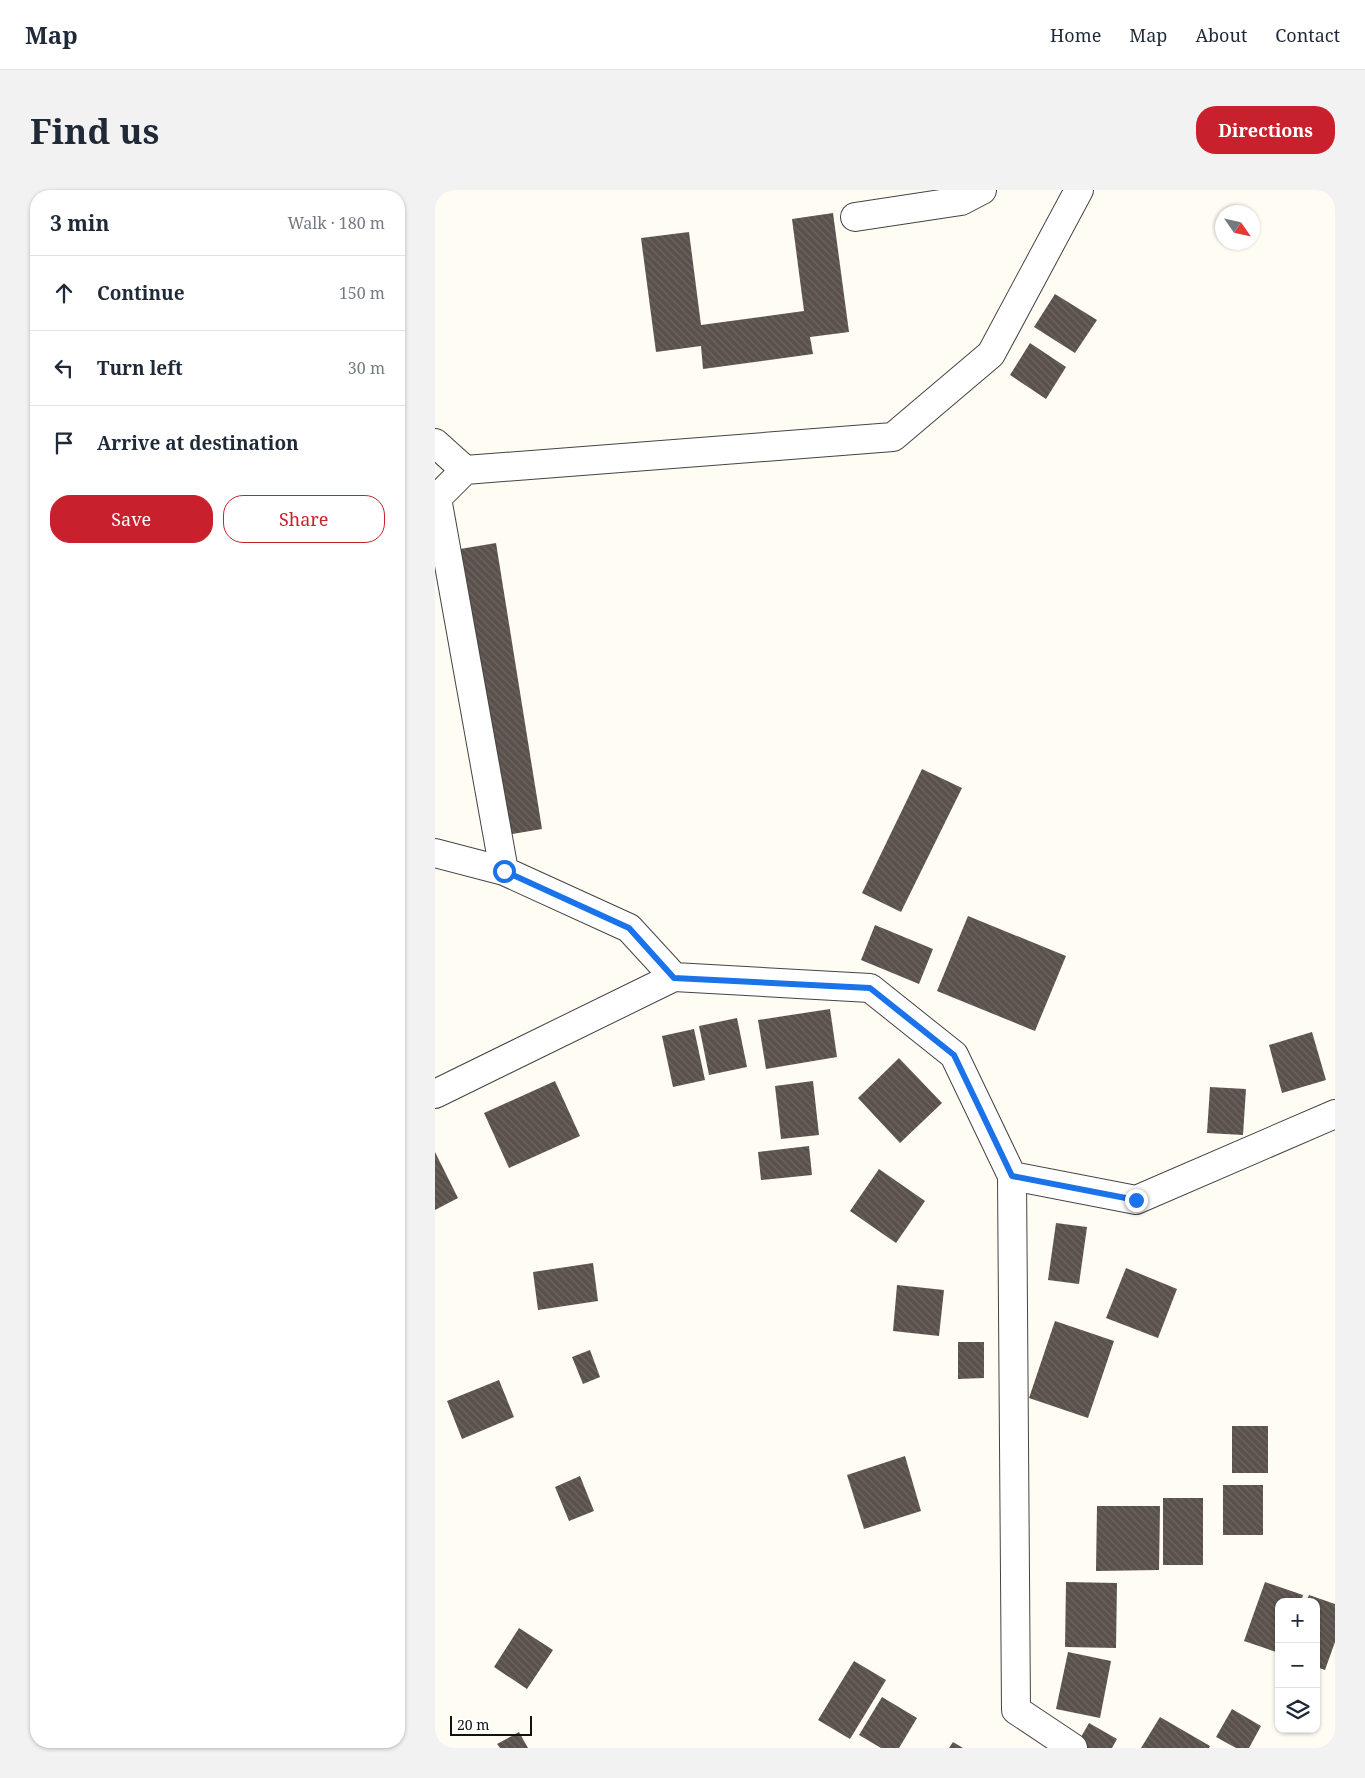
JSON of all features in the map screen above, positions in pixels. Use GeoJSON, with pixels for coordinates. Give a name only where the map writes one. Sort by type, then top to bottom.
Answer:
{"type":"FeatureCollection","features":[{"type":"Feature","properties":{"kind":"street"},"geometry":{"type":"LineString","coordinates":[[855,217],[961,201],[982,190]]}},
{"type":"Feature","properties":{"kind":"street"},"geometry":{"type":"LineString","coordinates":[[504,871],[437,498],[465,470],[893,438],[991,354],[1079,190]]}},
{"type":"Feature","properties":{"kind":"street"},"geometry":{"type":"LineString","coordinates":[[435,443],[465,470]]}},
{"type":"Feature","properties":{"kind":"street"},"geometry":{"type":"LineString","coordinates":[[435,853],[504,871],[629,928],[674,978]]}},
{"type":"Feature","properties":{"kind":"street"},"geometry":{"type":"LineString","coordinates":[[435,1094],[674,978],[870,988],[954,1055],[1012,1176],[1016,1710],[1073,1748]]}},
{"type":"Feature","properties":{"kind":"street"},"geometry":{"type":"LineString","coordinates":[[1012,1176],[1136,1200],[1335,1114]]}},
{"type":"Feature","properties":{"kind":"building"},"geometry":{"type":"Polygon","coordinates":[[[833,213],[849,332],[810,337],[813,354],[703,369],[701,346],[656,352],[641,238],[689,232],[701,325],[804,311],[792,219],[833,213]]]}},
{"type":"Feature","properties":{"kind":"building"},"geometry":{"type":"Polygon","coordinates":[[[1055,294],[1097,320],[1075,353],[1034,327],[1055,294]]]}},
{"type":"Feature","properties":{"kind":"building"},"geometry":{"type":"Polygon","coordinates":[[[1030,343],[1066,367],[1046,399],[1010,375],[1030,343]]]}},
{"type":"Feature","properties":{"kind":"building"},"geometry":{"type":"Polygon","coordinates":[[[496,543],[542,829],[507,835],[460,549],[496,543]]]}},
{"type":"Feature","properties":{"kind":"building"},"geometry":{"type":"Polygon","coordinates":[[[922,769],[962,788],[901,912],[862,893],[922,769]]]}},
{"type":"Feature","properties":{"kind":"building"},"geometry":{"type":"Polygon","coordinates":[[[968,916],[1066,956],[1035,1031],[937,991],[968,916]]]}},
{"type":"Feature","properties":{"kind":"building"},"geometry":{"type":"Polygon","coordinates":[[[875,925],[933,949],[919,984],[861,960],[875,925]]]}},
{"type":"Feature","properties":{"kind":"building"},"geometry":{"type":"Polygon","coordinates":[[[830,1009],[837,1057],[766,1069],[758,1020],[830,1009]]]}},
{"type":"Feature","properties":{"kind":"building"},"geometry":{"type":"Polygon","coordinates":[[[737,1018],[747,1067],[709,1075],[699,1026],[737,1018]]]}},
{"type":"Feature","properties":{"kind":"building"},"geometry":{"type":"Polygon","coordinates":[[[694,1029],[705,1080],[673,1087],[662,1036],[694,1029]]]}},
{"type":"Feature","properties":{"kind":"building"},"geometry":{"type":"Polygon","coordinates":[[[1312,1032],[1326,1080],[1282,1093],[1269,1045],[1312,1032]]]}},
{"type":"Feature","properties":{"kind":"building"},"geometry":{"type":"Polygon","coordinates":[[[899,1058],[942,1103],[900,1143],[858,1098],[899,1058]]]}},
{"type":"Feature","properties":{"kind":"building"},"geometry":{"type":"Polygon","coordinates":[[[555,1081],[580,1136],[509,1168],[484,1113],[555,1081]]]}},
{"type":"Feature","properties":{"kind":"building"},"geometry":{"type":"Polygon","coordinates":[[[813,1081],[819,1135],[781,1139],[775,1086],[813,1081]]]}},
{"type":"Feature","properties":{"kind":"building"},"geometry":{"type":"Polygon","coordinates":[[[1210,1087],[1246,1089],[1243,1135],[1207,1133],[1210,1087]]]}},
{"type":"Feature","properties":{"kind":"building"},"geometry":{"type":"Polygon","coordinates":[[[809,1146],[812,1175],[761,1180],[758,1152],[809,1146]]]}},
{"type":"Feature","properties":{"kind":"building"},"geometry":{"type":"Polygon","coordinates":[[[435,1152],[458,1198],[435,1210],[435,1152]]]}},
{"type":"Feature","properties":{"kind":"building"},"geometry":{"type":"Polygon","coordinates":[[[879,1169],[925,1201],[896,1243],[850,1211],[879,1169]]]}},
{"type":"Feature","properties":{"kind":"building"},"geometry":{"type":"Polygon","coordinates":[[[1056,1223],[1087,1227],[1079,1284],[1048,1280],[1056,1223]]]}},
{"type":"Feature","properties":{"kind":"building"},"geometry":{"type":"Polygon","coordinates":[[[593,1263],[598,1301],[538,1310],[533,1272],[593,1263]]]}},
{"type":"Feature","properties":{"kind":"building"},"geometry":{"type":"Polygon","coordinates":[[[1126,1268],[1177,1289],[1158,1338],[1106,1318],[1126,1268]]]}},
{"type":"Feature","properties":{"kind":"building"},"geometry":{"type":"Polygon","coordinates":[[[897,1285],[944,1290],[939,1336],[893,1331],[897,1285]]]}},
{"type":"Feature","properties":{"kind":"building"},"geometry":{"type":"Polygon","coordinates":[[[1055,1321],[1114,1341],[1088,1418],[1029,1398],[1055,1321]]]}},
{"type":"Feature","properties":{"kind":"building"},"geometry":{"type":"Polygon","coordinates":[[[958,1342],[984,1342],[984,1378],[958,1379],[958,1342]]]}},
{"type":"Feature","properties":{"kind":"building"},"geometry":{"type":"Polygon","coordinates":[[[590,1350],[600,1377],[583,1384],[572,1357],[590,1350]]]}},
{"type":"Feature","properties":{"kind":"building"},"geometry":{"type":"Polygon","coordinates":[[[499,1380],[514,1417],[462,1439],[447,1401],[499,1380]]]}},
{"type":"Feature","properties":{"kind":"building"},"geometry":{"type":"Polygon","coordinates":[[[1232,1426],[1268,1426],[1268,1473],[1232,1473],[1232,1426]]]}},
{"type":"Feature","properties":{"kind":"building"},"geometry":{"type":"Polygon","coordinates":[[[905,1456],[921,1511],[864,1529],[847,1475],[905,1456]]]}},
{"type":"Feature","properties":{"kind":"building"},"geometry":{"type":"Polygon","coordinates":[[[580,1476],[594,1511],[569,1521],[555,1487],[580,1476]]]}},
{"type":"Feature","properties":{"kind":"building"},"geometry":{"type":"Polygon","coordinates":[[[1223,1485],[1263,1485],[1263,1535],[1223,1535],[1223,1485]]]}},
{"type":"Feature","properties":{"kind":"building"},"geometry":{"type":"Polygon","coordinates":[[[1163,1498],[1203,1498],[1203,1565],[1163,1565],[1163,1498]]]}},
{"type":"Feature","properties":{"kind":"building"},"geometry":{"type":"Polygon","coordinates":[[[1097,1506],[1160,1506],[1159,1570],[1096,1571],[1097,1506]]]}},
{"type":"Feature","properties":{"kind":"building"},"geometry":{"type":"Polygon","coordinates":[[[1066,1582],[1117,1583],[1116,1648],[1065,1647],[1066,1582]]]}},
{"type":"Feature","properties":{"kind":"building"},"geometry":{"type":"Polygon","coordinates":[[[1265,1582],[1303,1595],[1302,1598],[1275,1598],[1275,1652],[1244,1641],[1265,1582]]]}},
{"type":"Feature","properties":{"kind":"building"},"geometry":{"type":"Polygon","coordinates":[[[1320,1599],[1335,1604],[1335,1642],[1325,1670],[1320,1668],[1320,1599]]]}},
{"type":"Feature","properties":{"kind":"building"},"geometry":{"type":"Polygon","coordinates":[[[519,1628],[553,1650],[527,1689],[494,1667],[519,1628]]]}},
{"type":"Feature","properties":{"kind":"building"},"geometry":{"type":"Polygon","coordinates":[[[1068,1652],[1111,1661],[1100,1718],[1056,1709],[1068,1652]]]}},
{"type":"Feature","properties":{"kind":"building"},"geometry":{"type":"Polygon","coordinates":[[[854,1661],[886,1680],[850,1739],[818,1720],[854,1661]]]}},
{"type":"Feature","properties":{"kind":"building"},"geometry":{"type":"Polygon","coordinates":[[[882,1697],[917,1718],[899,1748],[881,1748],[859,1735],[882,1697]]]}},
{"type":"Feature","properties":{"kind":"building"},"geometry":{"type":"Polygon","coordinates":[[[1232,1709],[1261,1726],[1249,1748],[1236,1748],[1216,1737],[1232,1709]]]}},
{"type":"Feature","properties":{"kind":"building"},"geometry":{"type":"Polygon","coordinates":[[[1160,1717],[1210,1746],[1209,1748],[1141,1748],[1160,1717]]]}},
{"type":"Feature","properties":{"kind":"building"},"geometry":{"type":"Polygon","coordinates":[[[1089,1723],[1117,1739],[1112,1748],[1085,1748],[1077,1744],[1089,1723]]]}},
{"type":"Feature","properties":{"kind":"building"},"geometry":{"type":"Polygon","coordinates":[[[519,1732],[528,1748],[500,1748],[497,1744],[519,1732]]]}},
{"type":"Feature","properties":{"kind":"building"},"geometry":{"type":"Polygon","coordinates":[[[953,1742],[963,1748],[949,1748],[953,1742]]]}},
{"type":"Feature","properties":{"kind":"route"},"geometry":{"type":"LineString","coordinates":[[504,871],[629,928],[674,978],[870,988],[954,1055],[1012,1176],[1136,1200]]}}]}
